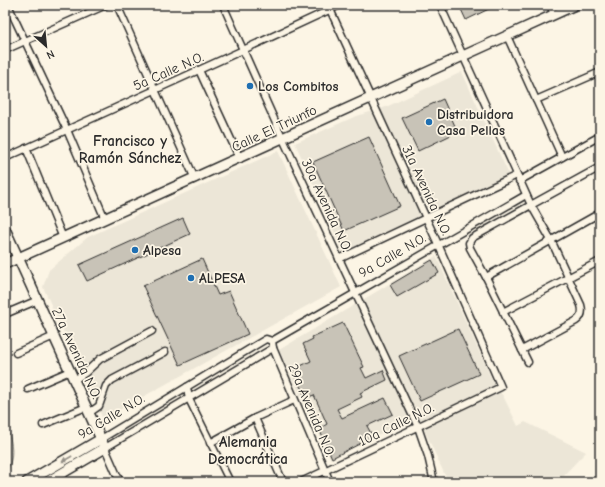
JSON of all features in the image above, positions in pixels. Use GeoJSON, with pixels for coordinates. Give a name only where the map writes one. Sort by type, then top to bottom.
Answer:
{"type":"FeatureCollection","features":[{"type":"Feature","properties":{"kind":"main road","name":"Calle El Triunfo"},"geometry":{"type":"LineString","coordinates":[[5,264],[240,159],[575,5]]}},
{"type":"Feature","properties":{"kind":"main road","name":"27a Avenida N.O."},"geometry":{"type":"LineString","coordinates":[[5,230],[105,448]]}},
{"type":"Feature","properties":{"kind":"main road","name":"9a Calle N.O."},"geometry":{"type":"LineString","coordinates":[[27,482],[101,439]]}},
{"type":"Feature","properties":{"kind":"main road","name":"9a Calle N.O."},"geometry":{"type":"LineString","coordinates":[[47,482],[60,479],[105,448]]}},
{"type":"Feature","properties":{"kind":"street"},"geometry":{"type":"LineString","coordinates":[[8,5],[67,130],[105,219]]}},
{"type":"Feature","properties":{"kind":"street"},"geometry":{"type":"LineString","coordinates":[[5,50],[106,5]]}},
{"type":"Feature","properties":{"kind":"street"},"geometry":{"type":"LineString","coordinates":[[117,5],[195,179]]}},
{"type":"Feature","properties":{"kind":"street","name":"30a Avenida N.O."},"geometry":{"type":"LineString","coordinates":[[223,5],[283,138],[418,427],[428,456],[434,482]]}},
{"type":"Feature","properties":{"kind":"street","name":"5a Calle N.O."},"geometry":{"type":"LineString","coordinates":[[5,158],[244,50],[329,7],[340,5]]}},
{"type":"Feature","properties":{"kind":"street"},"geometry":{"type":"LineString","coordinates":[[440,5],[518,178],[531,205],[551,240],[582,309],[580,319],[522,350]]}},
{"type":"Feature","properties":{"kind":"street"},"geometry":{"type":"LineString","coordinates":[[550,5],[554,14]]}},
{"type":"Feature","properties":{"kind":"street","name":"31a Avenida N.O."},"geometry":{"type":"LineString","coordinates":[[329,7],[427,219],[501,387]]}},
{"type":"Feature","properties":{"kind":"street"},"geometry":{"type":"LineString","coordinates":[[506,36],[562,157]]}},
{"type":"Feature","properties":{"kind":"street"},"geometry":{"type":"LineString","coordinates":[[199,70],[240,159]]}},
{"type":"Feature","properties":{"kind":"street"},"geometry":{"type":"LineString","coordinates":[[536,100],[600,72]]}},
{"type":"Feature","properties":{"kind":"street"},"geometry":{"type":"LineString","coordinates":[[339,259],[518,178],[562,157],[600,136]]}},
{"type":"Feature","properties":{"kind":"street"},"geometry":{"type":"LineString","coordinates":[[26,148],[63,238]]}},
{"type":"Feature","properties":{"kind":"street"},"geometry":{"type":"LineString","coordinates":[[528,362],[470,248],[469,243],[472,238],[600,167]]}},
{"type":"Feature","properties":{"kind":"street","name":"9a Calle N.O."},"geometry":{"type":"LineString","coordinates":[[101,439],[266,339],[272,341],[438,244],[526,195]]}},
{"type":"Feature","properties":{"kind":"street"},"geometry":{"type":"LineString","coordinates":[[486,277],[600,213]]}},
{"type":"Feature","properties":{"kind":"street"},"geometry":{"type":"LineString","coordinates":[[503,312],[600,261]]}},
{"type":"Feature","properties":{"kind":"street"},"geometry":{"type":"LineString","coordinates":[[5,314],[38,300]]}},
{"type":"Feature","properties":{"kind":"street"},"geometry":{"type":"LineString","coordinates":[[28,389],[85,373],[100,360],[152,331]]}},
{"type":"Feature","properties":{"kind":"street"},"geometry":{"type":"LineString","coordinates":[[16,353],[54,336]]}},
{"type":"Feature","properties":{"kind":"street"},"geometry":{"type":"LineString","coordinates":[[272,341],[272,348]]}},
{"type":"Feature","properties":{"kind":"street","name":"9a Calle N.O."},"geometry":{"type":"LineString","coordinates":[[105,448],[272,348]]}},
{"type":"Feature","properties":{"kind":"street","name":"29a Avenida N.O."},"geometry":{"type":"LineString","coordinates":[[272,348],[330,482]]}},
{"type":"Feature","properties":{"kind":"street"},"geometry":{"type":"LineString","coordinates":[[43,425],[99,406],[106,386],[112,380],[165,352]]}},
{"type":"Feature","properties":{"kind":"street"},"geometry":{"type":"LineString","coordinates":[[187,387],[189,399],[230,482]]}},
{"type":"Feature","properties":{"kind":"street","name":"10a Calle N.O."},"geometry":{"type":"LineString","coordinates":[[301,482],[501,387]]}},
{"type":"Feature","properties":{"kind":"street"},"geometry":{"type":"LineString","coordinates":[[210,443],[255,418],[294,400]]}},
{"type":"Feature","properties":{"kind":"street"},"geometry":{"type":"LineString","coordinates":[[255,418],[283,482]]}},
{"type":"Feature","properties":{"kind":"street","name":"27a Avenida N.O."},"geometry":{"type":"LineString","coordinates":[[105,448],[120,482]]}},
{"type":"Feature","properties":{"kind":"shaded area"},"geometry":{"type":"Polygon","coordinates":[[[462,72],[509,175],[344,254],[295,143],[354,117],[386,107],[462,72]]]}},
{"type":"Feature","properties":{"kind":"shaded area","name":"ALPESA"},"geometry":{"type":"Polygon","coordinates":[[[278,151],[341,287],[103,419],[43,287],[49,270],[88,237],[278,151]]]}},
{"type":"Feature","properties":{"kind":"shaded area"},"geometry":{"type":"Polygon","coordinates":[[[436,256],[494,384],[503,396],[518,426],[525,422],[586,452],[557,482],[448,482],[418,416],[331,459],[279,350],[436,256]]]}},
{"type":"Feature","properties":{"kind":"shaded area"},"geometry":{"type":"Polygon","coordinates":[[[5,424],[10,436],[12,455],[11,461],[5,473],[5,424]]]}},
{"type":"Feature","properties":{"kind":"building"},"geometry":{"type":"Polygon","coordinates":[[[459,5],[497,5],[466,20],[459,5]]]}},
{"type":"Feature","properties":{"kind":"building","name":"Distribuidora Casa Pellas"},"geometry":{"type":"Polygon","coordinates":[[[443,99],[455,126],[449,130],[451,135],[418,151],[402,118],[443,99]]]}},
{"type":"Feature","properties":{"kind":"building"},"geometry":{"type":"Polygon","coordinates":[[[369,137],[400,206],[344,231],[313,162],[369,137]]]}},
{"type":"Feature","properties":{"kind":"building","name":"Alpesa"},"geometry":{"type":"Polygon","coordinates":[[[183,218],[190,234],[87,281],[79,265],[183,218]]]}},
{"type":"Feature","properties":{"kind":"building"},"geometry":{"type":"Polygon","coordinates":[[[202,259],[218,295],[229,291],[248,334],[180,365],[143,286],[202,259]]]}},
{"type":"Feature","properties":{"kind":"building"},"geometry":{"type":"Polygon","coordinates":[[[432,260],[439,273],[397,297],[390,285],[432,260]]]}},
{"type":"Feature","properties":{"kind":"building"},"geometry":{"type":"Polygon","coordinates":[[[343,323],[364,367],[361,368],[366,378],[383,370],[387,380],[360,393],[362,397],[337,409],[342,418],[385,398],[393,414],[367,426],[373,437],[332,458],[319,429],[327,424],[314,395],[306,398],[292,370],[311,361],[303,344],[313,339],[312,337],[343,323]]]}},
{"type":"Feature","properties":{"kind":"building"},"geometry":{"type":"Polygon","coordinates":[[[458,329],[479,374],[420,401],[399,356],[458,329]]]}},
{"type":"Feature","properties":{"kind":"place","name":"Los Combitos"},"geometry":{"type":"Point","coordinates":[250,86]}},
{"type":"Feature","properties":{"kind":"place","name":"Distribuidora Casa Pellas"},"geometry":{"type":"Point","coordinates":[429,122]}},
{"type":"Feature","properties":{"kind":"place","name":"Alpesa"},"geometry":{"type":"Point","coordinates":[135,250]}},
{"type":"Feature","properties":{"kind":"place","name":"ALPESA"},"geometry":{"type":"Point","coordinates":[191,278]}},
{"type":"Feature","properties":{"kind":"district","name":"Francisco y Ramón Sánchez"},"geometry":{"type":"Point","coordinates":[130,150]}},
{"type":"Feature","properties":{"kind":"district","name":"Alemania Democrática"},"geometry":{"type":"Point","coordinates":[248,450]}}]}
